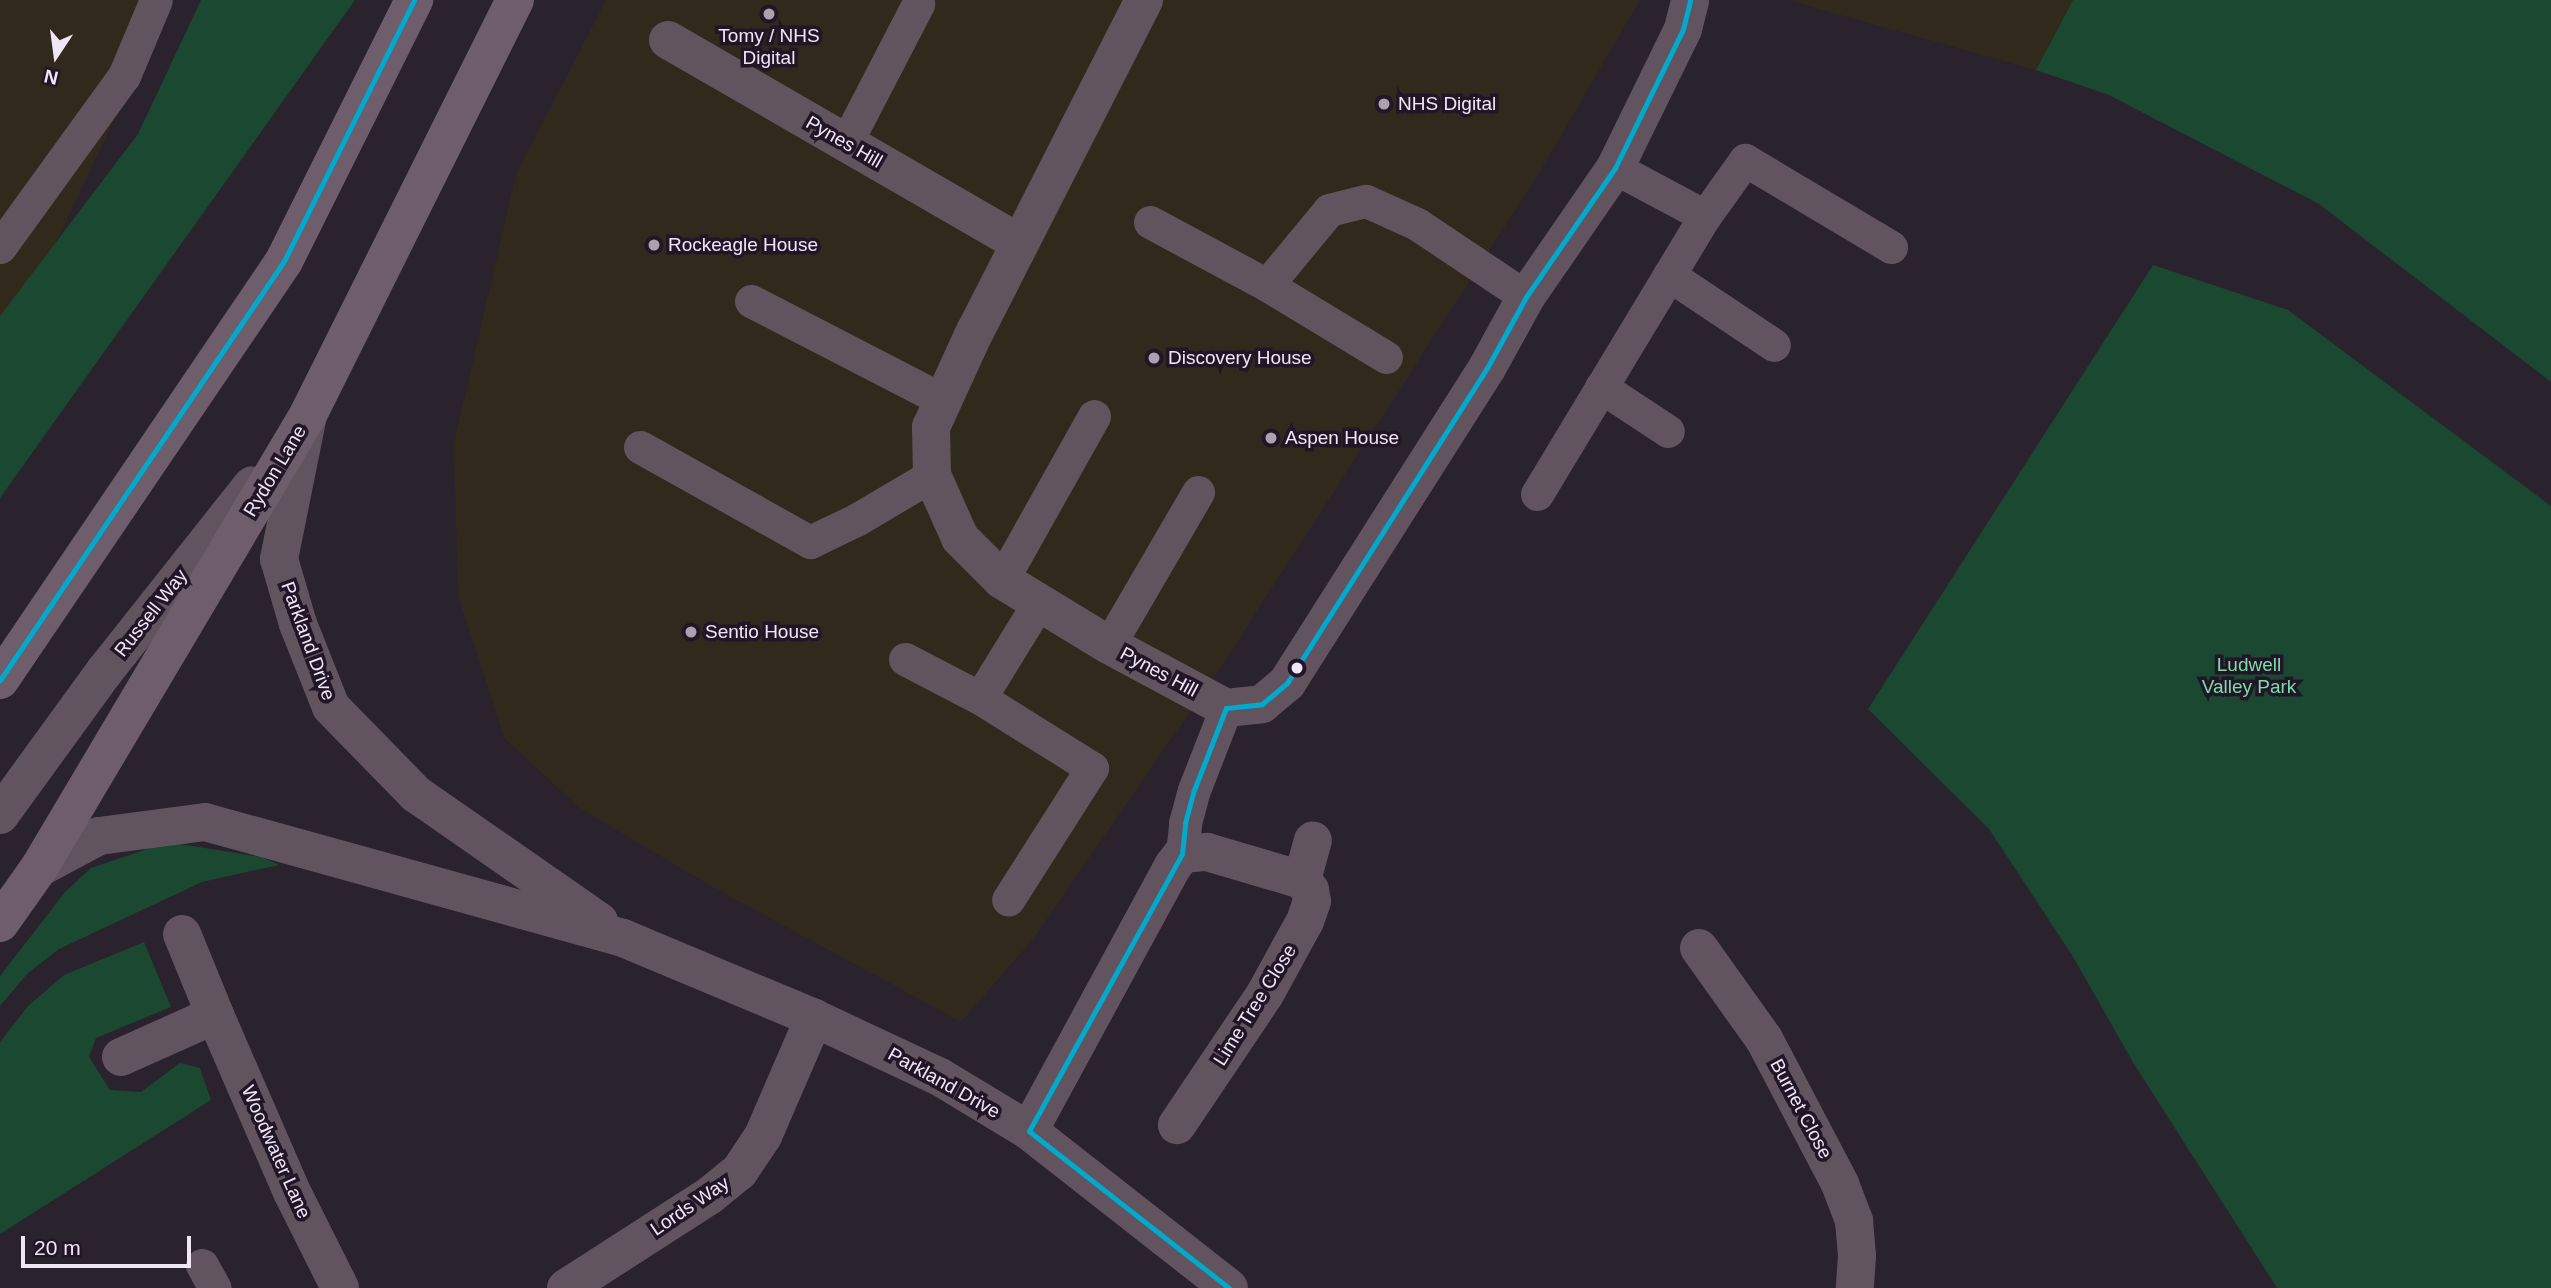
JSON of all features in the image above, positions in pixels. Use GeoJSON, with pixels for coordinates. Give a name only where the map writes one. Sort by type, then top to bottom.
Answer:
{"type":"FeatureCollection","features":[{"type":"Feature","properties":{"kind":"main road"},"geometry":{"type":"LineString","coordinates":[[0,680],[284,261],[414,0]]}},
{"type":"Feature","properties":{"kind":"main road","name":"Rydon Lane"},"geometry":{"type":"LineString","coordinates":[[0,923],[39,868],[308,415],[515,0]]}},
{"type":"Feature","properties":{"kind":"street","name":"Pynes Hill"},"geometry":{"type":"LineString","coordinates":[[1144,0],[943,400],[931,428],[932,475],[960,538],[1002,580],[1109,645],[1226,708]]}},
{"type":"Feature","properties":{"kind":"street"},"geometry":{"type":"LineString","coordinates":[[1226,708],[1262,704],[1287,683],[1487,368],[1526,297],[1615,168],[1683,29],[1690,0]]}},
{"type":"Feature","properties":{"kind":"street","name":"Pynes Hill"},"geometry":{"type":"LineString","coordinates":[[668,40],[1020,243]]}},
{"type":"Feature","properties":{"kind":"street","name":"Russell Way"},"geometry":{"type":"LineString","coordinates":[[0,815],[104,672],[308,415]]}},
{"type":"Feature","properties":{"kind":"street","name":"Parkland Drive"},"geometry":{"type":"LineString","coordinates":[[308,415],[279,559],[298,624],[331,707],[416,794],[623,938]]}},
{"type":"Feature","properties":{"kind":"street","name":"Parkland Drive"},"geometry":{"type":"LineString","coordinates":[[39,868],[99,836],[205,822],[623,938],[814,1018],[940,1077],[1029,1131],[1229,1288]]}},
{"type":"Feature","properties":{"kind":"street"},"geometry":{"type":"LineString","coordinates":[[1029,1131],[1182,854],[1208,852],[1301,880],[1313,840]]}},
{"type":"Feature","properties":{"kind":"street","name":"Lime Tree Close"},"geometry":{"type":"LineString","coordinates":[[1177,1125],[1265,994],[1306,922],[1311,901],[1310,890],[1301,880]]}},
{"type":"Feature","properties":{"kind":"street","name":"Woodwater Lane"},"geometry":{"type":"LineString","coordinates":[[183,934],[292,1192],[340,1288]]}},
{"type":"Feature","properties":{"kind":"street","name":"Burnet Close"},"geometry":{"type":"LineString","coordinates":[[1699,948],[1764,1039],[1840,1184],[1854,1221],[1857,1256],[1855,1288]]}},
{"type":"Feature","properties":{"kind":"street"},"geometry":{"type":"LineString","coordinates":[[121,1056],[215,1015]]}},
{"type":"Feature","properties":{"kind":"street","name":"Lords Way"},"geometry":{"type":"LineString","coordinates":[[566,1288],[709,1196],[739,1172],[763,1136],[814,1018]]}},
{"type":"Feature","properties":{"kind":"lane"},"geometry":{"type":"LineString","coordinates":[[0,247],[124,76],[156,0]]}},
{"type":"Feature","properties":{"kind":"lane"},"geometry":{"type":"LineString","coordinates":[[846,143],[918,4]]}},
{"type":"Feature","properties":{"kind":"lane"},"geometry":{"type":"LineString","coordinates":[[1536,495],[1705,216],[1745,160],[1891,247]]}},
{"type":"Feature","properties":{"kind":"lane"},"geometry":{"type":"LineString","coordinates":[[1615,168],[1705,216]]}},
{"type":"Feature","properties":{"kind":"lane"},"geometry":{"type":"LineString","coordinates":[[1267,285],[1329,210],[1366,201],[1417,224],[1526,297]]}},
{"type":"Feature","properties":{"kind":"lane"},"geometry":{"type":"LineString","coordinates":[[1150,222],[1267,285],[1386,357]]}},
{"type":"Feature","properties":{"kind":"lane"},"geometry":{"type":"LineString","coordinates":[[1669,275],[1774,345]]}},
{"type":"Feature","properties":{"kind":"lane"},"geometry":{"type":"LineString","coordinates":[[751,301],[943,400]]}},
{"type":"Feature","properties":{"kind":"lane"},"geometry":{"type":"LineString","coordinates":[[1601,387],[1668,431]]}},
{"type":"Feature","properties":{"kind":"lane"},"geometry":{"type":"LineString","coordinates":[[1002,580],[1094,416]]}},
{"type":"Feature","properties":{"kind":"lane"},"geometry":{"type":"LineString","coordinates":[[640,447],[810,542],[856,520],[932,475]]}},
{"type":"Feature","properties":{"kind":"lane"},"geometry":{"type":"LineString","coordinates":[[1109,645],[1198,492]]}},
{"type":"Feature","properties":{"kind":"lane"},"geometry":{"type":"LineString","coordinates":[[980,698],[1039,602]]}},
{"type":"Feature","properties":{"kind":"lane"},"geometry":{"type":"LineString","coordinates":[[905,659],[980,698],[1093,768],[1008,900]]}},
{"type":"Feature","properties":{"kind":"lane"},"geometry":{"type":"LineString","coordinates":[[1182,854],[1185,823],[1194,790],[1226,708]]}},
{"type":"Feature","properties":{"kind":"shaded area"},"geometry":{"type":"Polygon","coordinates":[[[0,0],[171,0],[0,361],[0,0]]]}},
{"type":"Feature","properties":{"kind":"shaded area"},"geometry":{"type":"Polygon","coordinates":[[[606,0],[1640,0],[1538,175],[1219,670],[1033,939],[961,1022],[709,885],[581,809],[505,739],[458,596],[454,443],[516,174],[606,0]]]}},
{"type":"Feature","properties":{"kind":"shaded area"},"geometry":{"type":"Polygon","coordinates":[[[1787,0],[2073,0],[2036,70],[1787,0]]]}},
{"type":"Feature","properties":{"kind":"green space"},"geometry":{"type":"Polygon","coordinates":[[[201,0],[355,0],[0,498],[0,316],[138,134],[201,0]]]}},
{"type":"Feature","properties":{"kind":"green space"},"geometry":{"type":"Polygon","coordinates":[[[2073,0],[2551,0],[2551,382],[2319,204],[2109,95],[2036,70],[2073,0]]]}},
{"type":"Feature","properties":{"kind":"green space","name":"Ludwell Valley Park"},"geometry":{"type":"Polygon","coordinates":[[[2153,265],[2288,310],[2551,506],[2551,1288],[2277,1288],[2134,1064],[2072,955],[1989,829],[1868,709],[2153,265]]]}},
{"type":"Feature","properties":{"kind":"green space"},"geometry":{"type":"Polygon","coordinates":[[[168,842],[261,857],[279,865],[202,882],[59,949],[28,973],[0,1006],[0,976],[65,892],[91,868],[168,842]]]}},
{"type":"Feature","properties":{"kind":"green space"},"geometry":{"type":"Polygon","coordinates":[[[144,942],[171,1007],[96,1038],[89,1057],[110,1090],[141,1092],[180,1063],[200,1068],[211,1100],[0,1234],[0,1042],[28,1006],[64,975],[144,942]]]}},
{"type":"Feature","properties":{"kind":"transit line"},"geometry":{"type":"LineString","coordinates":[[0,680],[284,261],[414,0]]}},
{"type":"Feature","properties":{"kind":"transit line"},"geometry":{"type":"LineString","coordinates":[[1229,1288],[1029,1131],[1182,854],[1185,823],[1194,790],[1226,708],[1262,704],[1287,683],[1487,368],[1526,297],[1615,168],[1683,29],[1690,0]]}},
{"type":"Feature","properties":{"kind":"place","name":"Tomy / NHS Digital"},"geometry":{"type":"Point","coordinates":[769,14]}},
{"type":"Feature","properties":{"kind":"place","name":"NHS Digital"},"geometry":{"type":"Point","coordinates":[1384,104]}},
{"type":"Feature","properties":{"kind":"place","name":"Rockeagle House"},"geometry":{"type":"Point","coordinates":[654,245]}},
{"type":"Feature","properties":{"kind":"place","name":"Discovery House"},"geometry":{"type":"Point","coordinates":[1154,358]}},
{"type":"Feature","properties":{"kind":"place","name":"Aspen House"},"geometry":{"type":"Point","coordinates":[1271,438]}},
{"type":"Feature","properties":{"kind":"place","name":"Sentio House"},"geometry":{"type":"Point","coordinates":[691,632]}}]}
